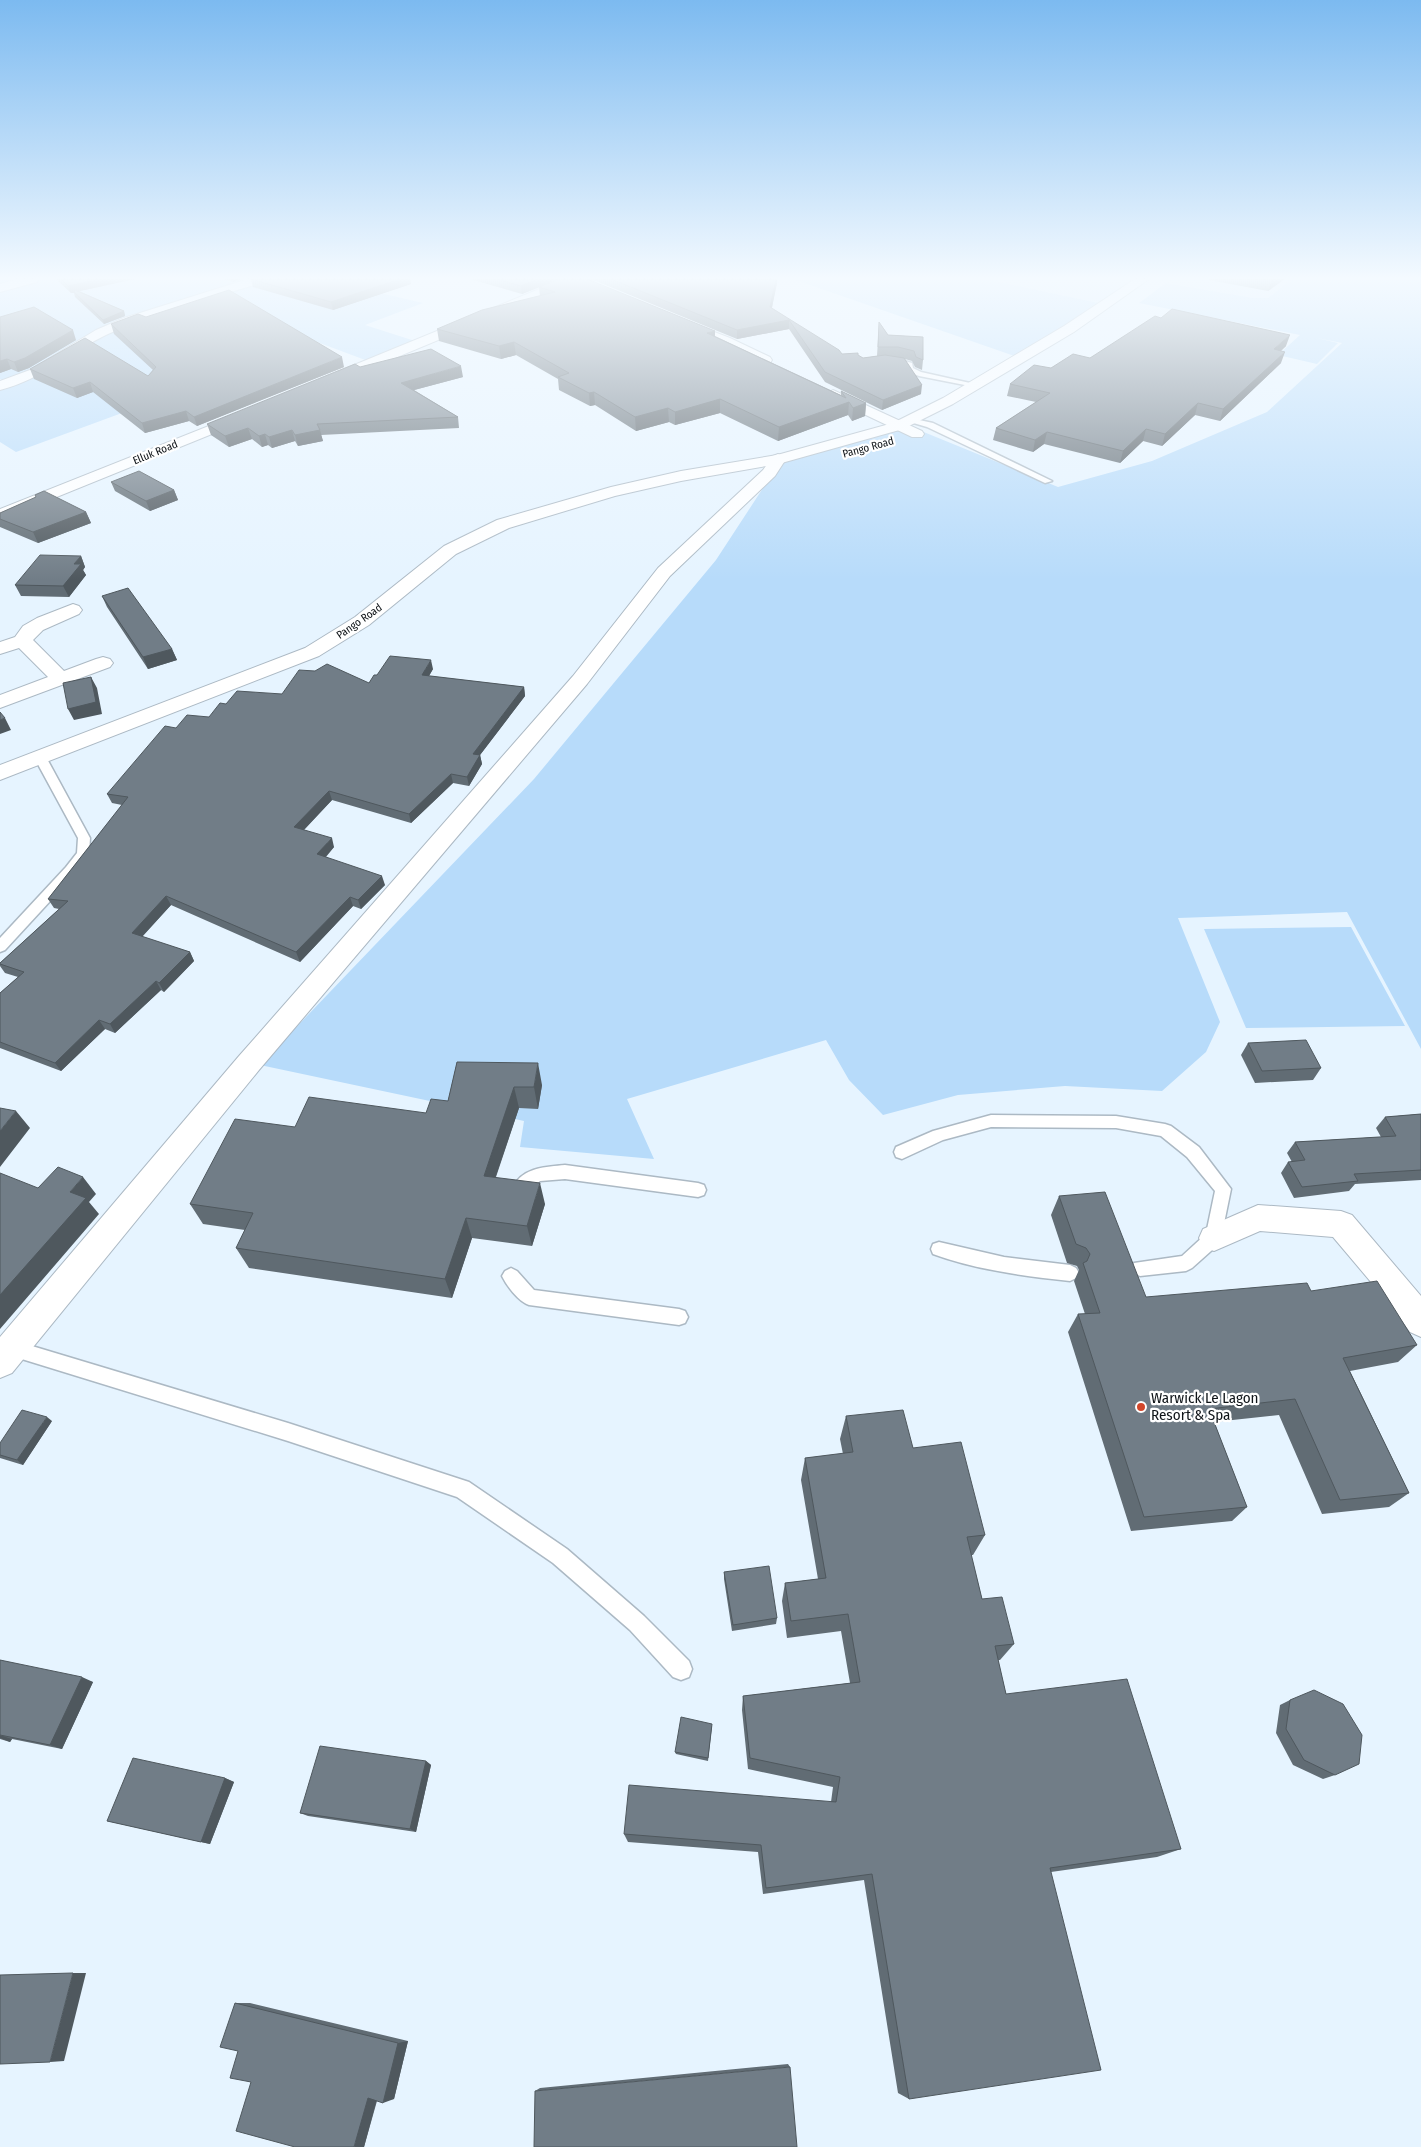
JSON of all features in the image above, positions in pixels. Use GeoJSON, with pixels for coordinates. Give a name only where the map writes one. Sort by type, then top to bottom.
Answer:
{"type":"FeatureCollection","features":[{"type":"Feature","properties":{"kind":"street"},"geometry":{"type":"LineString","coordinates":[[0,386],[18,379]]}},
{"type":"Feature","properties":{"kind":"street"},"geometry":{"type":"LineString","coordinates":[[316,385],[330,379]]}},
{"type":"Feature","properties":{"kind":"street","name":"Pango Road"},"geometry":{"type":"LineString","coordinates":[[0,773],[312,652],[362,621],[450,550],[504,524],[611,492],[681,476],[712,471],[744,476],[913,420],[985,379]]}},
{"type":"Feature","properties":{"kind":"street","name":"Pango Road"},"geometry":{"type":"LineString","coordinates":[[774,466],[917,434],[1011,379]]}},
{"type":"Feature","properties":{"kind":"street"},"geometry":{"type":"LineString","coordinates":[[820,388],[917,434]]}},
{"type":"Feature","properties":{"kind":"street","name":"Elluk Road"},"geometry":{"type":"LineString","coordinates":[[0,515],[252,412]]}},
{"type":"Feature","properties":{"kind":"street"},"geometry":{"type":"LineString","coordinates":[[6,1355],[249,1063],[580,680],[664,572],[774,466]]}},
{"type":"Feature","properties":{"kind":"street"},"geometry":{"type":"LineString","coordinates":[[23,641],[24,634],[31,628],[73,610]]}},
{"type":"Feature","properties":{"kind":"street"},"geometry":{"type":"LineString","coordinates":[[0,648],[23,641]]}},
{"type":"Feature","properties":{"kind":"street"},"geometry":{"type":"LineString","coordinates":[[23,641],[60,679]]}},
{"type":"Feature","properties":{"kind":"street"},"geometry":{"type":"LineString","coordinates":[[0,702],[104,663]]}},
{"type":"Feature","properties":{"kind":"street"},"geometry":{"type":"LineString","coordinates":[[1214,1238],[1258,1218],[1341,1224],[1403,1297],[1421,1322]]}},
{"type":"Feature","properties":{"kind":"lane"},"geometry":{"type":"LineString","coordinates":[[945,379],[975,385]]}},
{"type":"Feature","properties":{"kind":"lane"},"geometry":{"type":"LineString","coordinates":[[913,420],[930,425],[1048,481]]}},
{"type":"Feature","properties":{"kind":"lane"},"geometry":{"type":"LineString","coordinates":[[0,948],[71,870],[83,852],[84,838],[40,758]]}},
{"type":"Feature","properties":{"kind":"lane"},"geometry":{"type":"LineString","coordinates":[[902,1152],[940,1135],[991,1121],[1116,1122],[1165,1130],[1193,1152],[1222,1189],[1214,1238],[1186,1263],[1140,1268]]}},
{"type":"Feature","properties":{"kind":"lane"},"geometry":{"type":"LineString","coordinates":[[521,1187],[536,1175],[565,1172],[698,1190]]}},
{"type":"Feature","properties":{"kind":"lane"},"geometry":{"type":"LineString","coordinates":[[939,1249],[1000,1265],[1070,1273]]}},
{"type":"Feature","properties":{"kind":"lane"},"geometry":{"type":"LineString","coordinates":[[511,1276],[529,1297],[679,1318]]}},
{"type":"Feature","properties":{"kind":"lane"},"geometry":{"type":"LineString","coordinates":[[6,1355],[288,1432],[462,1489],[560,1556],[637,1623],[680,1669]]}},
{"type":"Feature","properties":{"kind":"shaded area"},"geometry":{"type":"Polygon","coordinates":[[[0,379],[212,379],[16,452],[0,442],[0,383],[4,381],[0,379]]]}},
{"type":"Feature","properties":{"kind":"shaded area"},"geometry":{"type":"Polygon","coordinates":[[[1303,379],[1421,379],[1421,1049],[1347,912],[1178,918],[1220,1022],[1206,1052],[1162,1091],[1065,1086],[958,1095],[883,1115],[849,1080],[826,1040],[627,1099],[654,1159],[520,1147],[524,1121],[260,1065],[534,779],[716,560],[782,459],[909,426],[1058,487],[1152,461],[1267,412],[1303,379]]]}},
{"type":"Feature","properties":{"kind":"shaded area"},"geometry":{"type":"Polygon","coordinates":[[[1351,927],[1405,1026],[1246,1028],[1204,929],[1351,927]]]}},
{"type":"Feature","properties":{"kind":"building"},"geometry":{"type":"Polygon","coordinates":[[[53,379],[287,379],[194,417],[186,411],[142,423],[90,382],[73,388],[53,379]]]}},
{"type":"Feature","properties":{"kind":"building"},"geometry":{"type":"Polygon","coordinates":[[[318,379],[414,379],[401,383],[458,417],[317,424],[320,430],[295,435],[292,430],[269,437],[265,434],[259,436],[248,428],[225,436],[207,424],[318,379]]]}},
{"type":"Feature","properties":{"kind":"building"},"geometry":{"type":"Polygon","coordinates":[[[562,379],[806,379],[846,398],[841,391],[866,403],[853,408],[849,402],[779,427],[720,399],[675,412],[668,408],[635,417],[594,392],[589,393],[562,379]]]}},
{"type":"Feature","properties":{"kind":"building"},"geometry":{"type":"Polygon","coordinates":[[[840,379],[918,379],[922,385],[883,400],[840,379]]]}},
{"type":"Feature","properties":{"kind":"building"},"geometry":{"type":"Polygon","coordinates":[[[1016,379],[1255,379],[1223,409],[1198,403],[1165,434],[1146,429],[1123,451],[1047,432],[1035,440],[996,428],[1050,393],[1010,384],[1016,379]]]}},
{"type":"Feature","properties":{"kind":"building"},"geometry":{"type":"Polygon","coordinates":[[[139,471],[174,490],[146,501],[111,482],[139,471]]]}},
{"type":"Feature","properties":{"kind":"building"},"geometry":{"type":"Polygon","coordinates":[[[44,491],[86,512],[33,532],[0,519],[0,513],[36,497],[35,495],[44,491]]]}},
{"type":"Feature","properties":{"kind":"building"},"geometry":{"type":"Polygon","coordinates":[[[40,555],[81,556],[74,564],[81,564],[63,586],[15,585],[40,555]]]}},
{"type":"Feature","properties":{"kind":"building"},"geometry":{"type":"Polygon","coordinates":[[[128,588],[172,649],[143,657],[102,596],[128,588]]]}},
{"type":"Feature","properties":{"kind":"building"},"geometry":{"type":"Polygon","coordinates":[[[390,656],[431,660],[422,675],[524,687],[473,754],[480,755],[467,777],[451,774],[409,814],[329,791],[294,827],[332,838],[317,854],[382,876],[358,900],[350,897],[296,952],[166,896],[132,933],[190,952],[159,983],[156,981],[110,1024],[99,1020],[55,1063],[0,1042],[0,993],[24,972],[0,963],[68,901],[48,899],[128,797],[107,794],[165,726],[176,728],[187,715],[209,717],[220,703],[226,704],[237,691],[282,694],[299,670],[315,671],[327,664],[369,683],[390,656]]]}},
{"type":"Feature","properties":{"kind":"building"},"geometry":{"type":"Polygon","coordinates":[[[91,677],[96,702],[68,709],[63,683],[91,677]]]}},
{"type":"Feature","properties":{"kind":"building"},"geometry":{"type":"Polygon","coordinates":[[[0,712],[5,718],[0,720],[0,712]]]}},
{"type":"Feature","properties":{"kind":"building"},"geometry":{"type":"Polygon","coordinates":[[[1306,1040],[1321,1068],[1262,1071],[1248,1043],[1306,1040]]]}},
{"type":"Feature","properties":{"kind":"building"},"geometry":{"type":"Polygon","coordinates":[[[457,1062],[538,1063],[534,1087],[514,1087],[484,1176],[540,1183],[527,1226],[466,1218],[445,1279],[236,1248],[253,1213],[190,1204],[235,1119],[295,1127],[309,1097],[426,1113],[431,1099],[448,1101],[457,1062]]]}},
{"type":"Feature","properties":{"kind":"building"},"geometry":{"type":"Polygon","coordinates":[[[0,1108],[16,1111],[0,1131],[0,1108]]]}},
{"type":"Feature","properties":{"kind":"building"},"geometry":{"type":"Polygon","coordinates":[[[1421,1114],[1421,1170],[1354,1174],[1358,1181],[1302,1187],[1288,1162],[1305,1160],[1295,1142],[1396,1136],[1385,1117],[1421,1114]]]}},
{"type":"Feature","properties":{"kind":"building"},"geometry":{"type":"Polygon","coordinates":[[[58,1167],[83,1177],[70,1192],[86,1198],[0,1295],[0,1173],[38,1188],[58,1167]]]}},
{"type":"Feature","properties":{"kind":"building","name":"Warwick Le Lagon Resort & Spa"},"geometry":{"type":"Polygon","coordinates":[[[1105,1192],[1146,1297],[1307,1283],[1311,1291],[1377,1281],[1417,1345],[1343,1358],[1409,1493],[1340,1500],[1295,1399],[1209,1409],[1247,1507],[1144,1517],[1078,1314],[1100,1313],[1083,1263],[1087,1261],[1090,1254],[1086,1248],[1076,1244],[1059,1196],[1105,1192]]]}},
{"type":"Feature","properties":{"kind":"building"},"geometry":{"type":"Polygon","coordinates":[[[22,1410],[47,1417],[17,1460],[0,1455],[0,1443],[22,1410]]]}},
{"type":"Feature","properties":{"kind":"building"},"geometry":{"type":"Polygon","coordinates":[[[903,1410],[913,1448],[961,1442],[985,1535],[967,1537],[982,1599],[1002,1597],[1014,1644],[995,1646],[1006,1694],[1127,1679],[1181,1849],[1050,1868],[1101,2070],[909,2099],[872,1874],[766,1888],[761,1845],[624,1834],[629,1785],[836,1802],[840,1777],[750,1758],[743,1696],[860,1682],[848,1614],[791,1621],[785,1583],[826,1578],[805,1458],[853,1452],[846,1416],[903,1410]]]}},
{"type":"Feature","properties":{"kind":"building"},"geometry":{"type":"Polygon","coordinates":[[[769,1566],[777,1618],[733,1625],[724,1572],[769,1566]]]}},
{"type":"Feature","properties":{"kind":"building"},"geometry":{"type":"Polygon","coordinates":[[[0,1660],[82,1677],[50,1745],[0,1735],[0,1660]]]}},
{"type":"Feature","properties":{"kind":"building"},"geometry":{"type":"Polygon","coordinates":[[[1314,1690],[1343,1704],[1362,1735],[1359,1764],[1335,1775],[1304,1760],[1286,1729],[1290,1700],[1314,1690]]]}},
{"type":"Feature","properties":{"kind":"building"},"geometry":{"type":"Polygon","coordinates":[[[681,1717],[712,1724],[708,1758],[675,1752],[681,1717]]]}},
{"type":"Feature","properties":{"kind":"building"},"geometry":{"type":"Polygon","coordinates":[[[320,1746],[426,1761],[410,1829],[300,1813],[320,1746]]]}},
{"type":"Feature","properties":{"kind":"building"},"geometry":{"type":"Polygon","coordinates":[[[133,1758],[225,1778],[201,1842],[107,1821],[133,1758]]]}},
{"type":"Feature","properties":{"kind":"building"},"geometry":{"type":"Polygon","coordinates":[[[73,1973],[50,2062],[0,2064],[0,1975],[73,1973]]]}},
{"type":"Feature","properties":{"kind":"building"},"geometry":{"type":"Polygon","coordinates":[[[235,2003],[398,2043],[383,2103],[368,2098],[354,2147],[295,2147],[236,2131],[251,2082],[230,2078],[238,2051],[220,2047],[235,2003]]]}},
{"type":"Feature","properties":{"kind":"building"},"geometry":{"type":"Polygon","coordinates":[[[790,2067],[797,2147],[534,2147],[535,2091],[790,2067]]]}},
{"type":"Feature","properties":{"kind":"place","name":"Warwick Le Lagon Resort & Spa"},"geometry":{"type":"Point","coordinates":[1141,1407]}}]}
